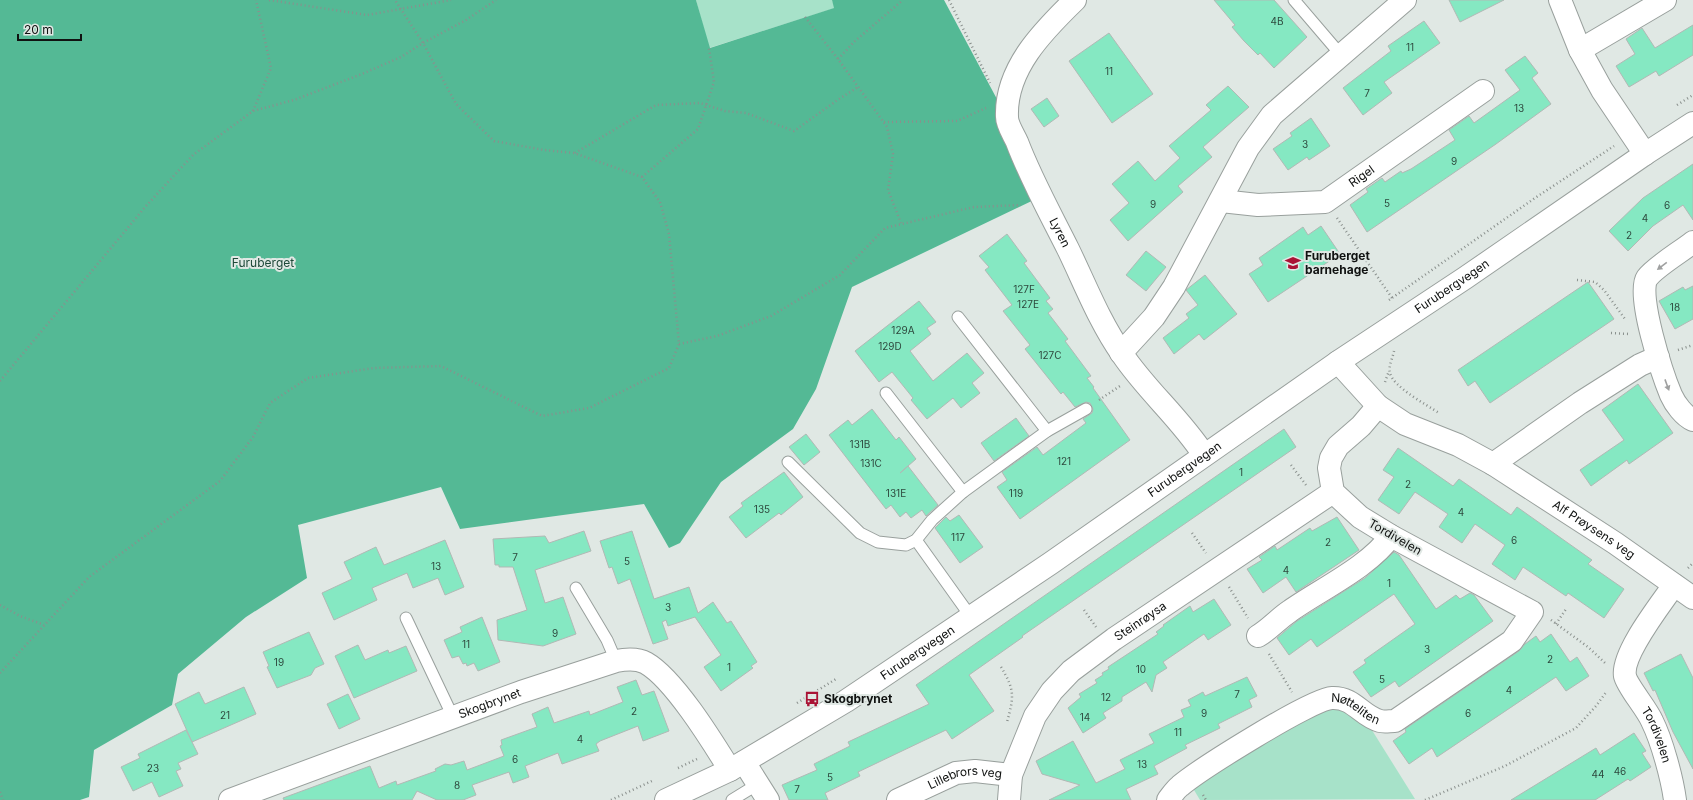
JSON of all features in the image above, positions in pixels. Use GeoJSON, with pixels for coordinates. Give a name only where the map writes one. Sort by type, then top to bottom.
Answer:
{"type":"FeatureCollection","features":[{"type":"Feature","properties":{"kind":"street","name":"Lyren"},"geometry":{"type":"LineString","coordinates":[[1075,0],[1045,29],[1025,56],[1003,110],[1031,179],[1045,204],[1103,323],[1121,353],[1137,374],[1192,438],[1204,455]]}},
{"type":"Feature","properties":{"kind":"street"},"geometry":{"type":"LineString","coordinates":[[1121,353],[1154,317],[1170,293],[1221,201],[1248,148],[1272,114],[1405,0]]}},
{"type":"Feature","properties":{"kind":"street"},"geometry":{"type":"LineString","coordinates":[[1560,0],[1580,50],[1602,90],[1645,154]]}},
{"type":"Feature","properties":{"kind":"street"},"geometry":{"type":"LineString","coordinates":[[1580,50],[1665,0]]}},
{"type":"Feature","properties":{"kind":"street","name":"Rigel"},"geometry":{"type":"LineString","coordinates":[[1326,202],[1483,91]]}},
{"type":"Feature","properties":{"kind":"street","name":"Furubergvegen"},"geometry":{"type":"LineString","coordinates":[[666,800],[737,766],[846,701],[1338,362],[1693,123]]}},
{"type":"Feature","properties":{"kind":"street"},"geometry":{"type":"LineString","coordinates":[[1221,201],[1258,205],[1326,202]]}},
{"type":"Feature","properties":{"kind":"street"},"geometry":{"type":"LineString","coordinates":[[1693,242],[1650,275],[1647,278],[1643,289],[1658,357],[1672,397],[1681,409],[1693,420]]}},
{"type":"Feature","properties":{"kind":"street"},"geometry":{"type":"LineString","coordinates":[[1493,464],[1580,403],[1640,364],[1658,357]]}},
{"type":"Feature","properties":{"kind":"street","name":"Alf Prøysens veg"},"geometry":{"type":"LineString","coordinates":[[1338,362],[1378,406],[1405,424],[1458,445],[1493,464],[1615,543],[1693,598]]}},
{"type":"Feature","properties":{"kind":"street"},"geometry":{"type":"LineString","coordinates":[[1333,492],[1328,468],[1331,458],[1338,446],[1361,426],[1378,406]]}},
{"type":"Feature","properties":{"kind":"street","name":"Tordivelen"},"geometry":{"type":"LineString","coordinates":[[1333,492],[1360,517],[1391,536],[1532,612]]}},
{"type":"Feature","properties":{"kind":"street","name":"Steinrøysa"},"geometry":{"type":"LineString","coordinates":[[1009,800],[1011,775],[1035,716],[1052,691],[1071,671],[1114,640],[1333,492]]}},
{"type":"Feature","properties":{"kind":"street"},"geometry":{"type":"LineString","coordinates":[[1258,636],[1267,631],[1290,611],[1365,562],[1380,549],[1391,536]]}},
{"type":"Feature","properties":{"kind":"street"},"geometry":{"type":"LineString","coordinates":[[1621,676],[1638,638],[1674,585]]}},
{"type":"Feature","properties":{"kind":"street","name":"Nøtteliten"},"geometry":{"type":"LineString","coordinates":[[1168,800],[1179,787],[1202,770],[1303,710],[1331,698],[1344,700],[1358,706],[1367,716],[1381,722],[1394,721],[1512,641],[1532,612]]}},
{"type":"Feature","properties":{"kind":"street","name":"Skogbrynet"},"geometry":{"type":"LineString","coordinates":[[230,800],[521,692],[616,661],[631,659],[645,662],[659,672],[688,707],[716,749],[737,766]]}},
{"type":"Feature","properties":{"kind":"street","name":"Tordivelen"},"geometry":{"type":"LineString","coordinates":[[1621,676],[1653,722],[1670,772],[1675,800]]}},
{"type":"Feature","properties":{"kind":"street"},"geometry":{"type":"LineString","coordinates":[[737,766],[763,792]]}},
{"type":"Feature","properties":{"kind":"street","name":"Lillebrors veg"},"geometry":{"type":"LineString","coordinates":[[898,800],[956,773],[975,771],[1011,775]]}},
{"type":"Feature","properties":{"kind":"lane"},"geometry":{"type":"LineString","coordinates":[[1294,0],[1341,55]]}},
{"type":"Feature","properties":{"kind":"lane"},"geometry":{"type":"LineString","coordinates":[[958,317],[1047,431]]}},
{"type":"Feature","properties":{"kind":"lane"},"geometry":{"type":"LineString","coordinates":[[886,393],[963,492]]}},
{"type":"Feature","properties":{"kind":"lane"},"geometry":{"type":"LineString","coordinates":[[788,462],[860,534],[878,542],[898,546],[906,545],[916,540],[932,520],[963,492],[1047,431],[1086,409]]}},
{"type":"Feature","properties":{"kind":"lane"},"geometry":{"type":"LineString","coordinates":[[916,540],[971,616]]}},
{"type":"Feature","properties":{"kind":"lane"},"geometry":{"type":"LineString","coordinates":[[576,588],[607,640],[616,661]]}},
{"type":"Feature","properties":{"kind":"lane"},"geometry":{"type":"LineString","coordinates":[[406,618],[453,717]]}},
{"type":"Feature","properties":{"kind":"lane"},"geometry":{"type":"LineString","coordinates":[[732,800],[763,792]]}},
{"type":"Feature","properties":{"kind":"path"},"geometry":{"type":"LineString","coordinates":[[253,112],[271,68],[256,0]]}},
{"type":"Feature","properties":{"kind":"path"},"geometry":{"type":"LineString","coordinates":[[269,0],[367,15],[451,0]]}},
{"type":"Feature","properties":{"kind":"path"},"geometry":{"type":"LineString","coordinates":[[0,673],[89,577],[220,481],[253,436],[270,402],[308,378],[374,368],[441,366],[542,416],[589,408],[669,368],[679,344],[669,234],[660,202],[642,177],[574,153],[544,150],[494,141],[456,104],[423,43],[396,0]]}},
{"type":"Feature","properties":{"kind":"path"},"geometry":{"type":"LineString","coordinates":[[0,381],[146,206],[193,155],[253,112],[294,100],[362,74],[401,57],[423,43],[466,20],[496,0]]}},
{"type":"Feature","properties":{"kind":"path"},"geometry":{"type":"LineString","coordinates":[[838,59],[855,41],[903,0]]}},
{"type":"Feature","properties":{"kind":"path"},"geometry":{"type":"LineString","coordinates":[[949,0],[993,88]]}},
{"type":"Feature","properties":{"kind":"path"},"geometry":{"type":"LineString","coordinates":[[805,17],[884,122],[893,154],[888,190],[901,224]]}},
{"type":"Feature","properties":{"kind":"path"},"geometry":{"type":"LineString","coordinates":[[642,177],[698,129],[714,82],[709,48]]}},
{"type":"Feature","properties":{"kind":"path"},"geometry":{"type":"LineString","coordinates":[[574,153],[656,104],[700,103],[725,111],[746,113],[794,132],[838,99],[858,87]]}},
{"type":"Feature","properties":{"kind":"path"},"geometry":{"type":"LineString","coordinates":[[1675,107],[1693,95]]}},
{"type":"Feature","properties":{"kind":"path"},"geometry":{"type":"LineString","coordinates":[[884,122],[957,121],[1003,110]]}},
{"type":"Feature","properties":{"kind":"path"},"geometry":{"type":"LineString","coordinates":[[1387,301],[1535,198],[1632,135]]}},
{"type":"Feature","properties":{"kind":"path"},"geometry":{"type":"LineString","coordinates":[[1326,202],[1392,298]]}},
{"type":"Feature","properties":{"kind":"path"},"geometry":{"type":"LineString","coordinates":[[679,344],[718,336],[771,316],[840,275],[885,228],[974,207],[1045,204]]}},
{"type":"Feature","properties":{"kind":"path"},"geometry":{"type":"LineString","coordinates":[[1577,280],[1594,282],[1604,290],[1627,322]]}},
{"type":"Feature","properties":{"kind":"path"},"geometry":{"type":"LineString","coordinates":[[1611,333],[1636,334],[1631,328]]}},
{"type":"Feature","properties":{"kind":"path"},"geometry":{"type":"LineString","coordinates":[[1396,345],[1389,371],[1392,378],[1405,390],[1445,416]]}},
{"type":"Feature","properties":{"kind":"path"},"geometry":{"type":"LineString","coordinates":[[1086,409],[1137,374]]}},
{"type":"Feature","properties":{"kind":"path"},"geometry":{"type":"LineString","coordinates":[[1291,465],[1307,486]]}},
{"type":"Feature","properties":{"kind":"path"},"geometry":{"type":"LineString","coordinates":[[1192,533],[1207,555]]}},
{"type":"Feature","properties":{"kind":"path"},"geometry":{"type":"LineString","coordinates":[[0,605],[20,616],[44,625]]}},
{"type":"Feature","properties":{"kind":"path"},"geometry":{"type":"LineString","coordinates":[[1556,624],[1566,609]]}},
{"type":"Feature","properties":{"kind":"path"},"geometry":{"type":"LineString","coordinates":[[1084,610],[1098,630]]}},
{"type":"Feature","properties":{"kind":"path"},"geometry":{"type":"LineString","coordinates":[[1426,800],[1505,766],[1576,728],[1621,676],[1588,647],[1556,624],[1532,612]]}},
{"type":"Feature","properties":{"kind":"path"},"geometry":{"type":"LineString","coordinates":[[1001,667],[1011,683],[1012,691],[1012,705],[1006,726]]}},
{"type":"Feature","properties":{"kind":"path"},"geometry":{"type":"LineString","coordinates":[[794,705],[843,676]]}},
{"type":"Feature","properties":{"kind":"path"},"geometry":{"type":"LineString","coordinates":[[672,772],[716,749]]}},
{"type":"Feature","properties":{"kind":"path"},"geometry":{"type":"LineString","coordinates":[[611,800],[658,778]]}},
{"type":"Feature","properties":{"kind":"path"},"geometry":{"type":"LineString","coordinates":[[0,792],[3,800]]}},
{"type":"Feature","properties":{"kind":"green space","name":"Furuberget"},"geometry":{"type":"Polygon","coordinates":[[[0,0],[696,0],[710,48],[834,8],[832,0],[944,0],[1006,116],[1038,198],[852,287],[816,389],[793,429],[721,482],[680,543],[669,548],[644,504],[460,529],[441,487],[298,525],[307,578],[246,617],[178,674],[172,705],[94,750],[89,797],[80,800],[0,800],[0,0]]]}},
{"type":"Feature","properties":{"kind":"green space"},"geometry":{"type":"Polygon","coordinates":[[[696,0],[832,0],[835,8],[709,48],[696,0]]]}},
{"type":"Feature","properties":{"kind":"green space"},"geometry":{"type":"Polygon","coordinates":[[[1338,707],[1370,727],[1415,799],[1200,800],[1191,785],[1310,713],[1338,707]]]}},
{"type":"Feature","properties":{"kind":"building"},"geometry":{"type":"Polygon","coordinates":[[[1214,0],[1274,0],[1307,37],[1274,68],[1260,53],[1258,55],[1244,41],[1232,27],[1235,25],[1214,0]]]}},
{"type":"Feature","properties":{"kind":"building"},"geometry":{"type":"Polygon","coordinates":[[[1449,0],[1504,0],[1460,22],[1449,0]]]}},
{"type":"Feature","properties":{"kind":"building"},"geometry":{"type":"Polygon","coordinates":[[[1424,21],[1440,43],[1384,82],[1392,93],[1363,115],[1343,88],[1391,51],[1388,46],[1424,21]]]}},
{"type":"Feature","properties":{"kind":"building"},"geometry":{"type":"Polygon","coordinates":[[[1693,25],[1693,55],[1659,76],[1656,71],[1629,87],[1616,66],[1635,54],[1626,39],[1642,28],[1655,48],[1693,25]]]}},
{"type":"Feature","properties":{"kind":"building"},"geometry":{"type":"Polygon","coordinates":[[[1109,33],[1153,94],[1112,123],[1069,61],[1109,33]]]}},
{"type":"Feature","properties":{"kind":"building"},"geometry":{"type":"Polygon","coordinates":[[[1525,56],[1538,73],[1532,78],[1551,104],[1496,144],[1367,232],[1350,205],[1368,192],[1366,189],[1382,178],[1385,182],[1401,171],[1402,173],[1411,169],[1455,140],[1449,130],[1469,116],[1474,123],[1520,90],[1505,70],[1525,56]]]}},
{"type":"Feature","properties":{"kind":"building"},"geometry":{"type":"Polygon","coordinates":[[[1228,86],[1249,107],[1203,147],[1212,157],[1178,186],[1183,192],[1128,241],[1110,220],[1129,203],[1112,184],[1138,161],[1155,181],[1180,158],[1169,146],[1211,110],[1206,105],[1228,86]]]}},
{"type":"Feature","properties":{"kind":"building"},"geometry":{"type":"Polygon","coordinates":[[[1047,98],[1059,116],[1044,127],[1031,109],[1047,98]]]}},
{"type":"Feature","properties":{"kind":"building"},"geometry":{"type":"Polygon","coordinates":[[[1311,118],[1330,146],[1309,160],[1307,157],[1288,170],[1273,149],[1292,136],[1290,133],[1311,118]]]}},
{"type":"Feature","properties":{"kind":"building"},"geometry":{"type":"Polygon","coordinates":[[[1693,164],[1693,220],[1683,205],[1653,226],[1628,251],[1609,231],[1643,198],[1693,164]]]}},
{"type":"Feature","properties":{"kind":"building"},"geometry":{"type":"Polygon","coordinates":[[[1321,226],[1340,254],[1268,302],[1249,274],[1263,265],[1259,258],[1303,227],[1308,235],[1321,226]]]}},
{"type":"Feature","properties":{"kind":"building"},"geometry":{"type":"Polygon","coordinates":[[[1007,234],[1027,261],[1024,263],[1050,298],[1046,301],[1053,309],[1048,313],[1068,339],[1065,341],[1091,376],[1087,378],[1094,387],[1093,388],[1130,440],[1020,519],[997,487],[1007,480],[1002,472],[1037,447],[1043,455],[1086,423],[1083,419],[1092,413],[1093,409],[1090,403],[1086,402],[1075,407],[1063,392],[1061,394],[1025,349],[1030,345],[1003,311],[1012,305],[985,270],[989,267],[979,256],[1007,234]]]}},
{"type":"Feature","properties":{"kind":"building"},"geometry":{"type":"Polygon","coordinates":[[[1146,251],[1166,267],[1146,291],[1126,275],[1146,251]]]}},
{"type":"Feature","properties":{"kind":"building"},"geometry":{"type":"Polygon","coordinates":[[[1205,275],[1237,314],[1204,340],[1199,334],[1174,354],[1163,338],[1189,318],[1186,314],[1198,305],[1186,290],[1205,275]]]}},
{"type":"Feature","properties":{"kind":"building"},"geometry":{"type":"Polygon","coordinates":[[[1588,282],[1614,319],[1490,403],[1475,381],[1468,386],[1458,370],[1588,282]]]}},
{"type":"Feature","properties":{"kind":"building"},"geometry":{"type":"Polygon","coordinates":[[[1693,286],[1693,319],[1675,329],[1659,301],[1683,287],[1685,290],[1693,286]]]}},
{"type":"Feature","properties":{"kind":"building"},"geometry":{"type":"Polygon","coordinates":[[[919,301],[936,322],[927,328],[931,334],[910,351],[933,381],[967,353],[984,373],[972,383],[980,393],[961,408],[953,398],[927,419],[911,400],[913,398],[892,372],[879,382],[855,351],[919,301]]]}},
{"type":"Feature","properties":{"kind":"building"},"geometry":{"type":"Polygon","coordinates":[[[1638,384],[1673,433],[1629,464],[1627,460],[1591,486],[1580,470],[1624,440],[1602,410],[1638,384]]]}},
{"type":"Feature","properties":{"kind":"building"},"geometry":{"type":"Polygon","coordinates":[[[872,409],[896,440],[899,437],[916,459],[908,466],[938,505],[926,516],[922,510],[911,518],[906,512],[900,517],[891,505],[886,509],[829,435],[848,420],[852,425],[872,409]]]}},
{"type":"Feature","properties":{"kind":"building"},"geometry":{"type":"Polygon","coordinates":[[[1016,418],[1029,436],[994,461],[981,443],[1016,418]]]}},
{"type":"Feature","properties":{"kind":"building"},"geometry":{"type":"Polygon","coordinates":[[[1284,429],[1296,447],[1022,636],[1023,637],[969,675],[994,711],[952,739],[946,730],[858,772],[860,776],[825,793],[828,800],[789,800],[782,785],[817,770],[814,764],[850,746],[848,742],[929,704],[916,685],[1284,429]]]}},
{"type":"Feature","properties":{"kind":"building"},"geometry":{"type":"Polygon","coordinates":[[[806,434],[820,452],[804,465],[789,447],[806,434]]]}},
{"type":"Feature","properties":{"kind":"building"},"geometry":{"type":"Polygon","coordinates":[[[1398,448],[1453,486],[1459,479],[1511,515],[1517,507],[1592,560],[1588,564],[1624,589],[1604,618],[1568,593],[1566,596],[1523,567],[1515,580],[1492,564],[1505,545],[1475,524],[1462,543],[1439,527],[1448,514],[1415,492],[1399,514],[1378,500],[1394,477],[1383,470],[1398,448]]]}},
{"type":"Feature","properties":{"kind":"building"},"geometry":{"type":"Polygon","coordinates":[[[784,472],[803,497],[781,515],[779,513],[746,538],[729,517],[743,506],[741,503],[784,472]]]}},
{"type":"Feature","properties":{"kind":"building"},"geometry":{"type":"Polygon","coordinates":[[[959,515],[983,547],[960,563],[935,528],[946,517],[950,521],[959,515]]]}},
{"type":"Feature","properties":{"kind":"building"},"geometry":{"type":"Polygon","coordinates":[[[1337,517],[1359,550],[1296,592],[1286,577],[1263,593],[1247,569],[1262,560],[1259,557],[1275,546],[1277,550],[1310,528],[1312,531],[1337,517]]]}},
{"type":"Feature","properties":{"kind":"building"},"geometry":{"type":"Polygon","coordinates":[[[584,531],[591,551],[535,570],[545,603],[563,597],[576,634],[543,646],[498,640],[497,620],[527,610],[513,567],[499,567],[499,565],[495,565],[493,539],[545,536],[549,543],[584,531]]]}},
{"type":"Feature","properties":{"kind":"building"},"geometry":{"type":"Polygon","coordinates":[[[632,531],[654,599],[689,587],[698,613],[713,602],[727,623],[731,621],[757,662],[751,666],[753,668],[721,691],[704,667],[721,655],[695,617],[668,626],[666,620],[662,622],[668,639],[653,644],[630,579],[618,584],[612,567],[609,568],[600,541],[632,531]]]}},
{"type":"Feature","properties":{"kind":"building"},"geometry":{"type":"Polygon","coordinates":[[[445,540],[464,587],[445,595],[438,578],[413,588],[407,573],[372,588],[377,600],[334,620],[322,593],[352,579],[344,562],[376,547],[384,565],[445,540]]]}},
{"type":"Feature","properties":{"kind":"building"},"geometry":{"type":"Polygon","coordinates":[[[1394,552],[1399,555],[1436,609],[1456,595],[1460,599],[1470,593],[1474,595],[1493,621],[1399,687],[1395,681],[1371,697],[1353,672],[1366,663],[1364,660],[1415,624],[1394,594],[1317,647],[1311,639],[1289,655],[1277,638],[1297,621],[1365,578],[1394,552]]]}},
{"type":"Feature","properties":{"kind":"building"},"geometry":{"type":"Polygon","coordinates":[[[1214,599],[1231,625],[1208,640],[1204,634],[1163,662],[1167,668],[1156,675],[1152,692],[1146,682],[1122,697],[1122,701],[1103,713],[1106,718],[1083,733],[1068,708],[1081,697],[1079,694],[1097,683],[1095,680],[1109,669],[1108,667],[1158,634],[1156,632],[1164,626],[1163,625],[1190,606],[1193,612],[1214,599]]]}},
{"type":"Feature","properties":{"kind":"building"},"geometry":{"type":"Polygon","coordinates":[[[482,617],[500,662],[478,671],[474,663],[467,666],[466,663],[463,664],[459,656],[452,658],[444,640],[462,632],[460,627],[482,617]]]}},
{"type":"Feature","properties":{"kind":"building"},"geometry":{"type":"Polygon","coordinates":[[[309,632],[324,664],[315,668],[311,675],[277,688],[267,667],[269,666],[263,652],[309,632]]]}},
{"type":"Feature","properties":{"kind":"building"},"geometry":{"type":"Polygon","coordinates":[[[1551,634],[1570,662],[1577,657],[1589,676],[1566,691],[1556,677],[1437,757],[1432,748],[1409,764],[1393,741],[1406,732],[1405,729],[1519,651],[1525,644],[1536,636],[1540,642],[1551,634]]]}},
{"type":"Feature","properties":{"kind":"building"},"geometry":{"type":"Polygon","coordinates":[[[358,645],[365,660],[388,650],[389,653],[406,646],[417,671],[354,698],[335,656],[358,645]]]}},
{"type":"Feature","properties":{"kind":"building"},"geometry":{"type":"Polygon","coordinates":[[[1681,654],[1693,678],[1693,769],[1673,732],[1655,690],[1653,691],[1644,673],[1681,654]]]}},
{"type":"Feature","properties":{"kind":"building"},"geometry":{"type":"Polygon","coordinates":[[[1247,677],[1257,696],[1249,700],[1252,707],[1218,724],[1220,728],[1185,745],[1187,748],[1154,766],[1158,774],[1126,789],[1131,800],[1049,800],[1080,785],[1042,774],[1036,761],[1073,741],[1096,783],[1125,769],[1120,760],[1154,743],[1149,734],[1184,717],[1181,710],[1191,706],[1188,700],[1203,692],[1205,696],[1247,677]]]}},
{"type":"Feature","properties":{"kind":"building"},"geometry":{"type":"Polygon","coordinates":[[[636,680],[642,695],[654,691],[669,731],[643,741],[638,726],[600,741],[596,744],[599,751],[562,764],[558,753],[525,766],[529,777],[513,783],[509,772],[472,785],[476,795],[463,800],[437,800],[417,791],[412,800],[284,800],[283,798],[370,766],[379,788],[396,781],[397,785],[436,771],[435,769],[445,764],[451,765],[464,761],[467,770],[504,756],[500,746],[502,745],[501,740],[537,727],[532,714],[548,707],[554,723],[589,711],[590,715],[623,702],[617,687],[636,680]]]}},
{"type":"Feature","properties":{"kind":"building"},"geometry":{"type":"Polygon","coordinates":[[[244,687],[256,714],[192,742],[175,704],[199,692],[205,704],[244,687]]]}},
{"type":"Feature","properties":{"kind":"building"},"geometry":{"type":"Polygon","coordinates":[[[348,694],[360,719],[339,729],[327,704],[348,694]]]}},
{"type":"Feature","properties":{"kind":"building"},"geometry":{"type":"Polygon","coordinates":[[[186,730],[198,754],[178,763],[181,769],[176,771],[183,786],[159,797],[152,782],[133,791],[121,767],[140,758],[138,754],[186,730]]]}},
{"type":"Feature","properties":{"kind":"building"},"geometry":{"type":"Polygon","coordinates":[[[1634,733],[1646,751],[1642,753],[1651,767],[1630,781],[1628,779],[1595,800],[1511,800],[1596,748],[1600,755],[1634,733]]]}},
{"type":"Feature","properties":{"kind":"place","name":"Furuberget barnehage"},"geometry":{"type":"Point","coordinates":[1293,263]}},
{"type":"Feature","properties":{"kind":"place","name":"Skogbrynet"},"geometry":{"type":"Point","coordinates":[812,699]}}]}
